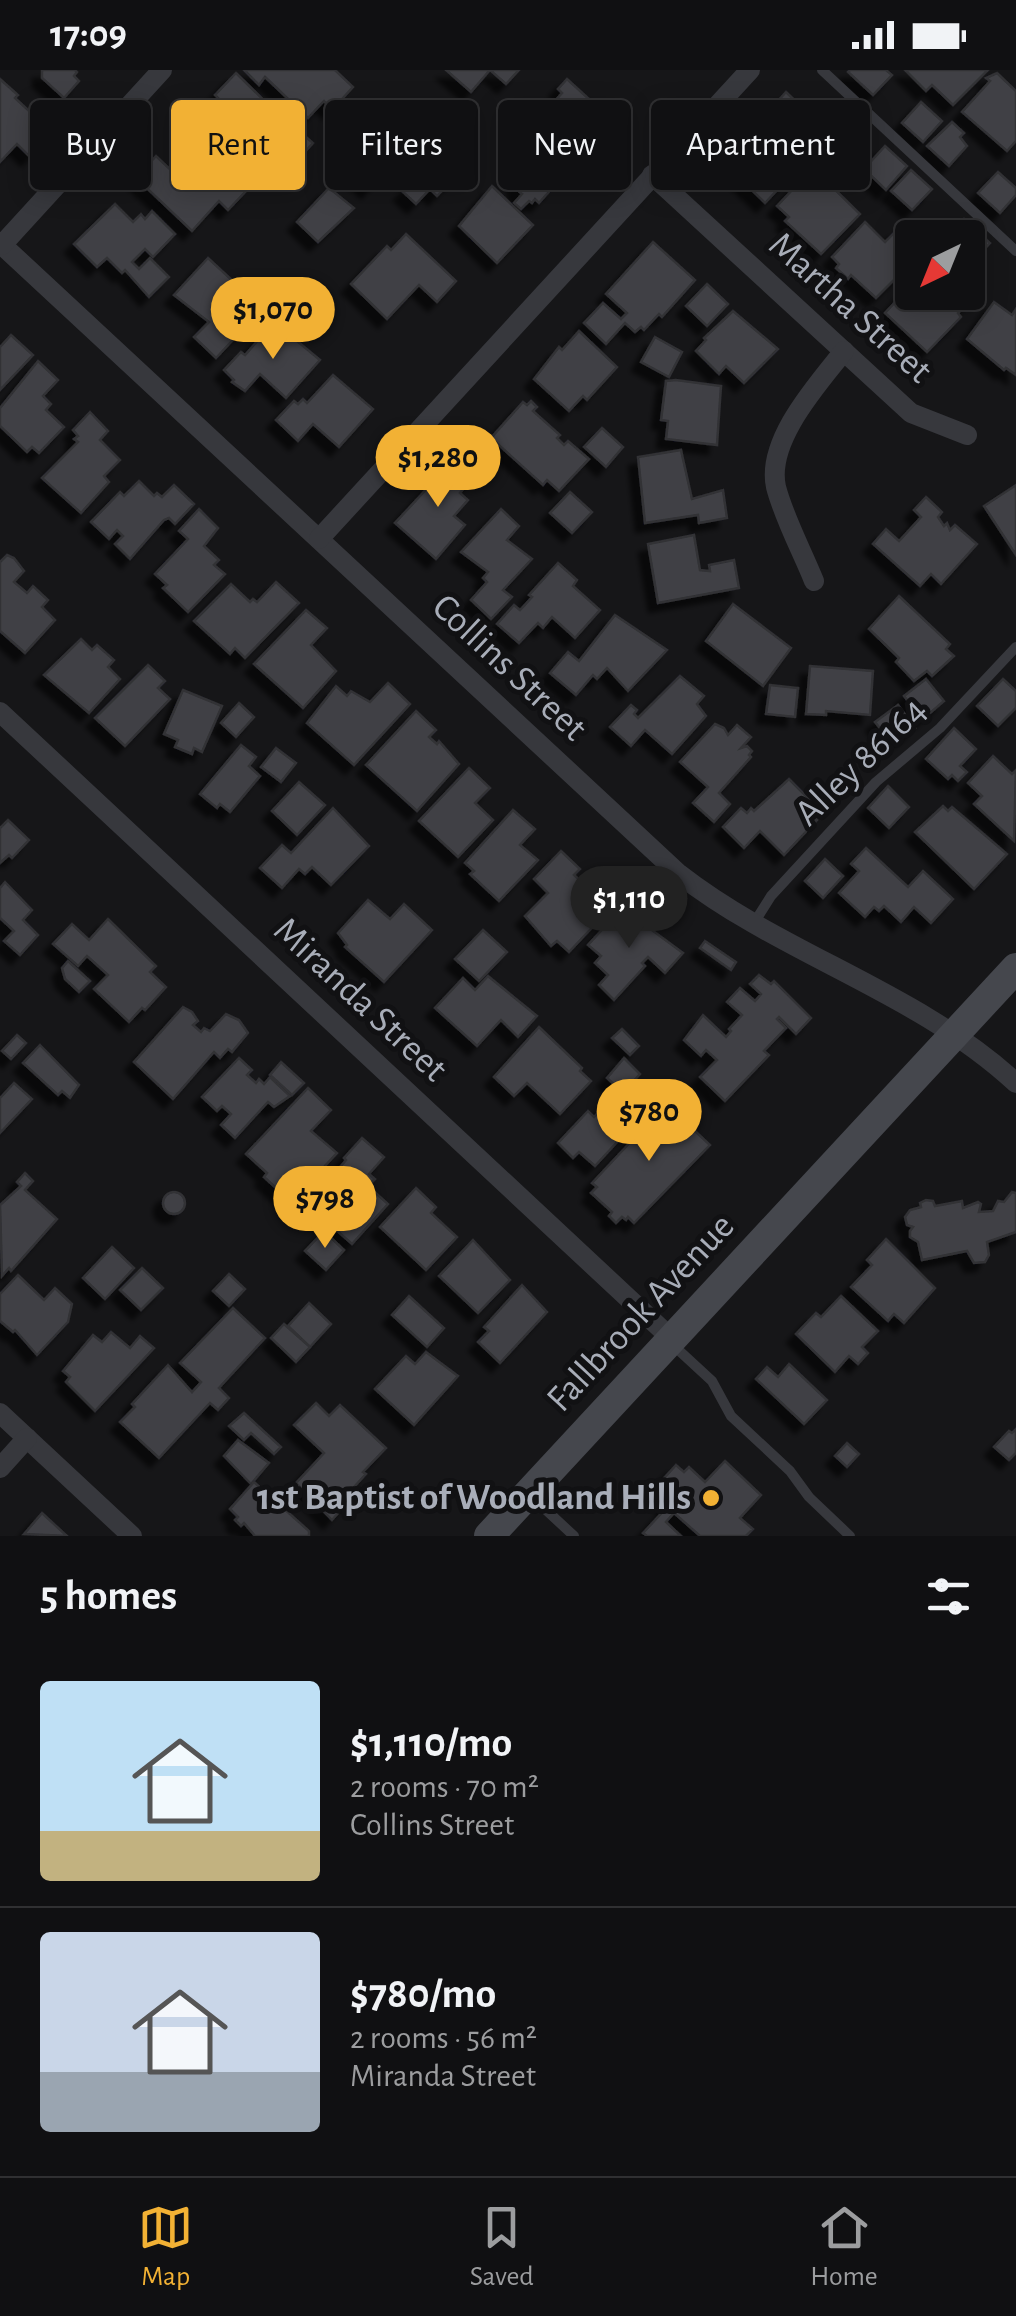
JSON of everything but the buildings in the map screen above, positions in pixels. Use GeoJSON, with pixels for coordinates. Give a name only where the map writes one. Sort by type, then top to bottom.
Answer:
{"type":"FeatureCollection","features":[{"type":"Feature","properties":{"kind":"main road","name":"Fallbrook Avenue"},"geometry":{"type":"LineString","coordinates":[[488,1536],[1016,968]]}},
{"type":"Feature","properties":{"kind":"street"},"geometry":{"type":"LineString","coordinates":[[1,244],[162,70]]}},
{"type":"Feature","properties":{"kind":"street"},"geometry":{"type":"LineString","coordinates":[[722,100],[750,70]]}},
{"type":"Feature","properties":{"kind":"street"},"geometry":{"type":"LineString","coordinates":[[319,539],[651,176]]}},
{"type":"Feature","properties":{"kind":"street","name":"Martha Street"},"geometry":{"type":"LineString","coordinates":[[668,190],[912,414],[967,435]]}},
{"type":"Feature","properties":{"kind":"street","name":"Collins Street"},"geometry":{"type":"LineString","coordinates":[[1,244],[679,874],[712,899],[895,998],[1016,1083]]}},
{"type":"Feature","properties":{"kind":"street"},"geometry":{"type":"LineString","coordinates":[[814,581],[775,484],[782,437],[806,399],[844,352]]}},
{"type":"Feature","properties":{"kind":"street","name":"Miranda Street"},"geometry":{"type":"LineString","coordinates":[[0,712],[670,1340]]}},
{"type":"Feature","properties":{"kind":"street"},"geometry":{"type":"LineString","coordinates":[[0,1414],[132,1536]]}},
{"type":"Feature","properties":{"kind":"street"},"geometry":{"type":"LineString","coordinates":[[0,1468],[27,1438]]}},
{"type":"Feature","properties":{"kind":"lane"},"geometry":{"type":"LineString","coordinates":[[822,70],[1016,251]]}},
{"type":"Feature","properties":{"kind":"lane","name":"Alley 86164"},"geometry":{"type":"LineString","coordinates":[[754,923],[771,896],[876,782],[940,728],[1016,647]]}},
{"type":"Feature","properties":{"kind":"lane"},"geometry":{"type":"LineString","coordinates":[[670,1340],[712,1381],[732,1416],[850,1536]]}},
{"type":"Feature","properties":{"kind":"lane"},"geometry":{"type":"LineString","coordinates":[[528,1493],[574,1536]]}},
{"type":"Feature","properties":{"kind":"place","name":"1st Baptist of Woodland Hills"},"geometry":{"type":"Point","coordinates":[711,1498]}}]}
